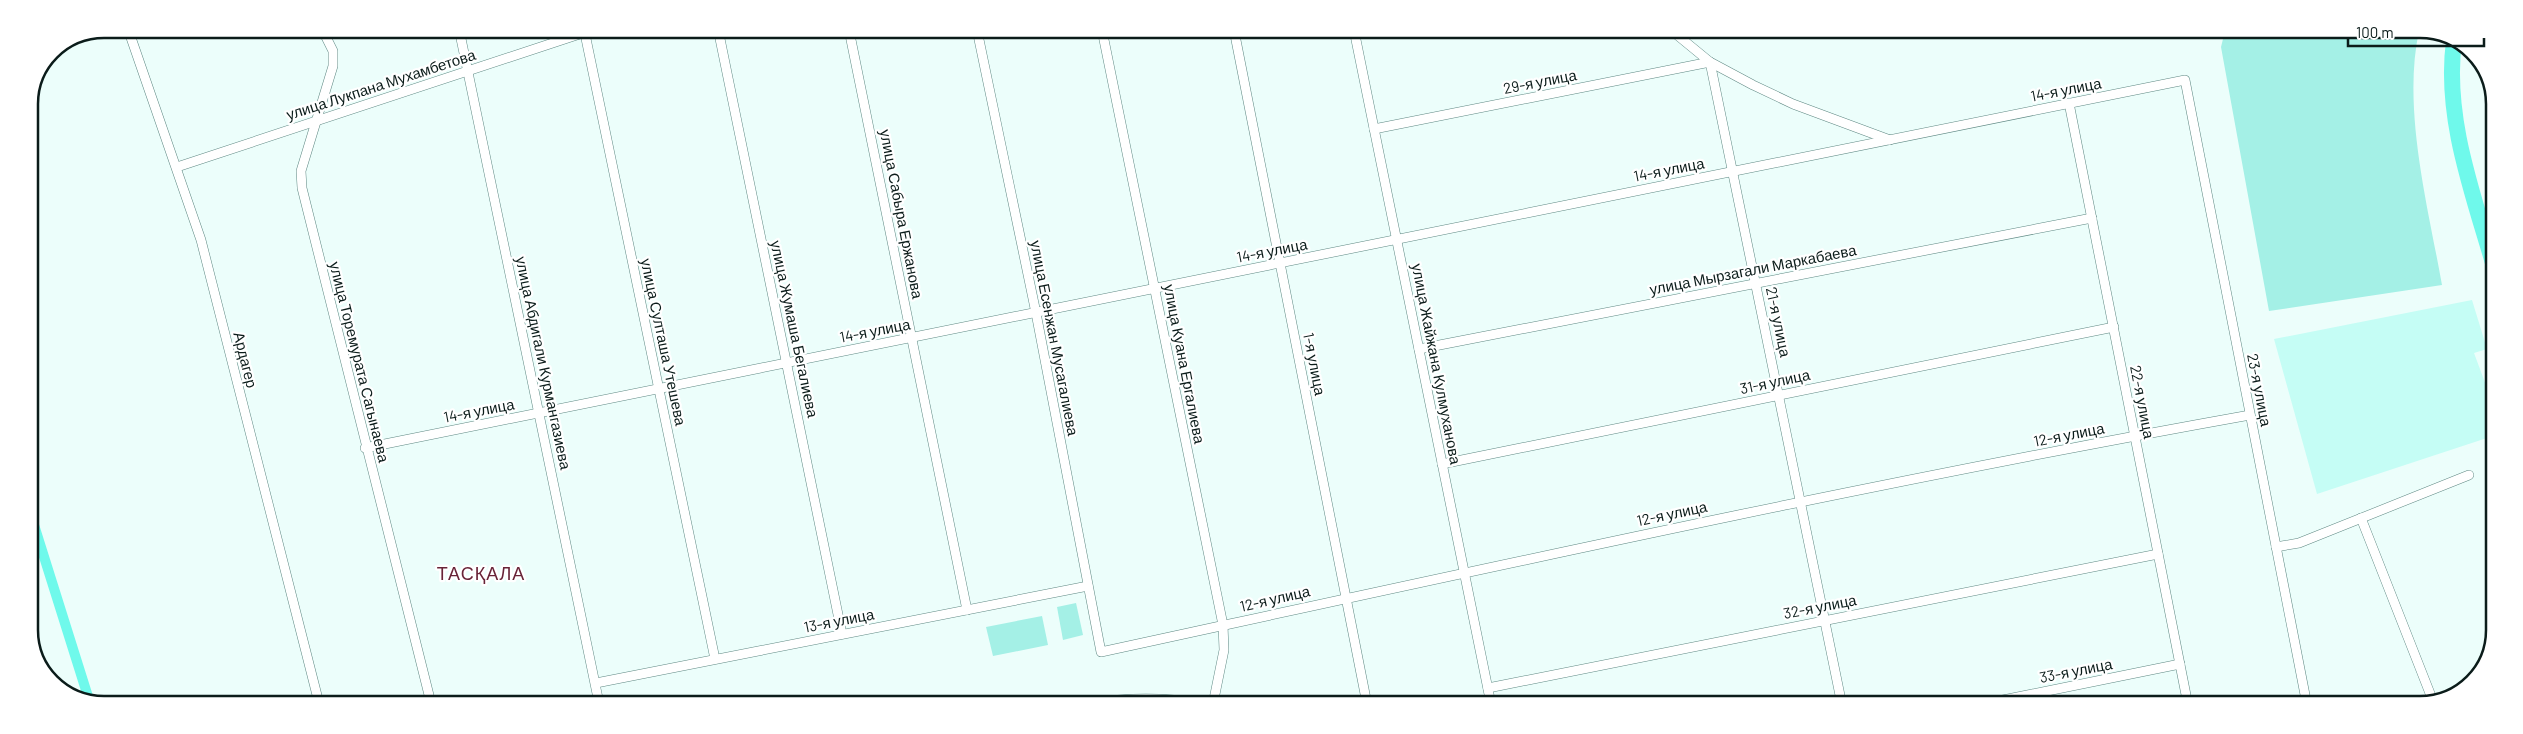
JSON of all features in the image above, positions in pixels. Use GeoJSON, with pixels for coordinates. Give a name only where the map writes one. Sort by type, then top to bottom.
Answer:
{"type":"FeatureCollection","features":[{"type":"Feature","properties":{"kind":"street","name":"Ардагер"},"geometry":{"type":"LineString","coordinates":[[131,37],[201,240],[316,696]]}},
{"type":"Feature","properties":{"kind":"street","name":"улица Торемурата Сагынаева"},"geometry":{"type":"LineString","coordinates":[[326,37],[333,51],[333,66],[301,171],[302,188],[429,696]]}},
{"type":"Feature","properties":{"kind":"street","name":"улица Абдигали Курмангазиева"},"geometry":{"type":"LineString","coordinates":[[461,37],[597,696]]}},
{"type":"Feature","properties":{"kind":"street","name":"улица Лукпана Мухамбетова"},"geometry":{"type":"LineString","coordinates":[[177,167],[566,37]]}},
{"type":"Feature","properties":{"kind":"street","name":"улица Султаша Утешева"},"geometry":{"type":"LineString","coordinates":[[585,37],[715,660]]}},
{"type":"Feature","properties":{"kind":"street","name":"улица Жумаша Бегалиева"},"geometry":{"type":"LineString","coordinates":[[720,37],[842,634]]}},
{"type":"Feature","properties":{"kind":"street","name":"улица Сабыра Ержанова"},"geometry":{"type":"LineString","coordinates":[[850,37],[967,610]]}},
{"type":"Feature","properties":{"kind":"street","name":"улица Есенжан Мусагалиева"},"geometry":{"type":"LineString","coordinates":[[978,37],[1036,313],[1101,652]]}},
{"type":"Feature","properties":{"kind":"street","name":"улица Куана Ергалиева"},"geometry":{"type":"LineString","coordinates":[[1103,37],[1223,625],[1224,650],[1215,696]]}},
{"type":"Feature","properties":{"kind":"street","name":"1-я улица"},"geometry":{"type":"LineString","coordinates":[[1235,37],[1365,696]]}},
{"type":"Feature","properties":{"kind":"street","name":"улица Жайжана Кулмуханова"},"geometry":{"type":"LineString","coordinates":[[1355,37],[1490,696]]}},
{"type":"Feature","properties":{"kind":"street"},"geometry":{"type":"LineString","coordinates":[[1680,37],[1710,62],[1793,104],[1890,140]]}},
{"type":"Feature","properties":{"kind":"street","name":"29-я улица"},"geometry":{"type":"LineString","coordinates":[[1374,129],[1710,62]]}},
{"type":"Feature","properties":{"kind":"street","name":"21-я улица"},"geometry":{"type":"LineString","coordinates":[[1710,62],[1840,696]]}},
{"type":"Feature","properties":{"kind":"street","name":"14-я улица"},"geometry":{"type":"LineString","coordinates":[[366,448],[2185,80]]}},
{"type":"Feature","properties":{"kind":"street","name":"23-я улица"},"geometry":{"type":"LineString","coordinates":[[2185,80],[2305,696]]}},
{"type":"Feature","properties":{"kind":"street","name":"22-я улица"},"geometry":{"type":"LineString","coordinates":[[2069,103],[2186,696]]}},
{"type":"Feature","properties":{"kind":"street","name":"улица Мырзагали Маркабаева"},"geometry":{"type":"LineString","coordinates":[[1419,349],[2092,218]]}},
{"type":"Feature","properties":{"kind":"street","name":"31-я улица"},"geometry":{"type":"LineString","coordinates":[[1442,464],[2114,327]]}},
{"type":"Feature","properties":{"kind":"street","name":"12-я улица"},"geometry":{"type":"LineString","coordinates":[[1101,652],[1346,597],[1801,502],[2250,415]]}},
{"type":"Feature","properties":{"kind":"street"},"geometry":{"type":"LineString","coordinates":[[2276,548],[2299,543],[2469,475]]}},
{"type":"Feature","properties":{"kind":"street"},"geometry":{"type":"LineString","coordinates":[[2361,518],[2431,695]]}},
{"type":"Feature","properties":{"kind":"street","name":"32-я улица"},"geometry":{"type":"LineString","coordinates":[[1488,688],[2158,554]]}},
{"type":"Feature","properties":{"kind":"street","name":"13-я улица"},"geometry":{"type":"LineString","coordinates":[[596,683],[1088,586]]}},
{"type":"Feature","properties":{"kind":"street","name":"33-я улица"},"geometry":{"type":"LineString","coordinates":[[2022,696],[2180,664]]}},
{"type":"Feature","properties":{"kind":"shaded area"},"geometry":{"type":"Polygon","coordinates":[[[2224,37],[2418,37],[2413,92],[2415,125],[2424,190],[2442,285],[2269,311],[2221,47],[2224,37]]]}},
{"type":"Feature","properties":{"kind":"shaded area"},"geometry":{"type":"Polygon","coordinates":[[[2472,300],[2485,344],[2485,349],[2474,353],[2486,384],[2486,438],[2317,494],[2274,339],[2472,300]]]}},
{"type":"Feature","properties":{"kind":"shaded area"},"geometry":{"type":"Polygon","coordinates":[[[1076,603],[1083,635],[1063,640],[1057,607],[1076,603]]]}},
{"type":"Feature","properties":{"kind":"shaded area"},"geometry":{"type":"Polygon","coordinates":[[[1042,616],[1048,645],[993,656],[986,627],[1042,616]]]}},
{"type":"Feature","properties":{"kind":"waterway"},"geometry":{"type":"LineString","coordinates":[[2454,47],[2452,69],[2456,125],[2469,181],[2485,237]]}},
{"type":"Feature","properties":{"kind":"waterway"},"geometry":{"type":"LineString","coordinates":[[38,538],[87,694]]}},
{"type":"Feature","properties":{"kind":"district","name":"ТАСҚАЛА"},"geometry":{"type":"Point","coordinates":[481,574]}}]}
